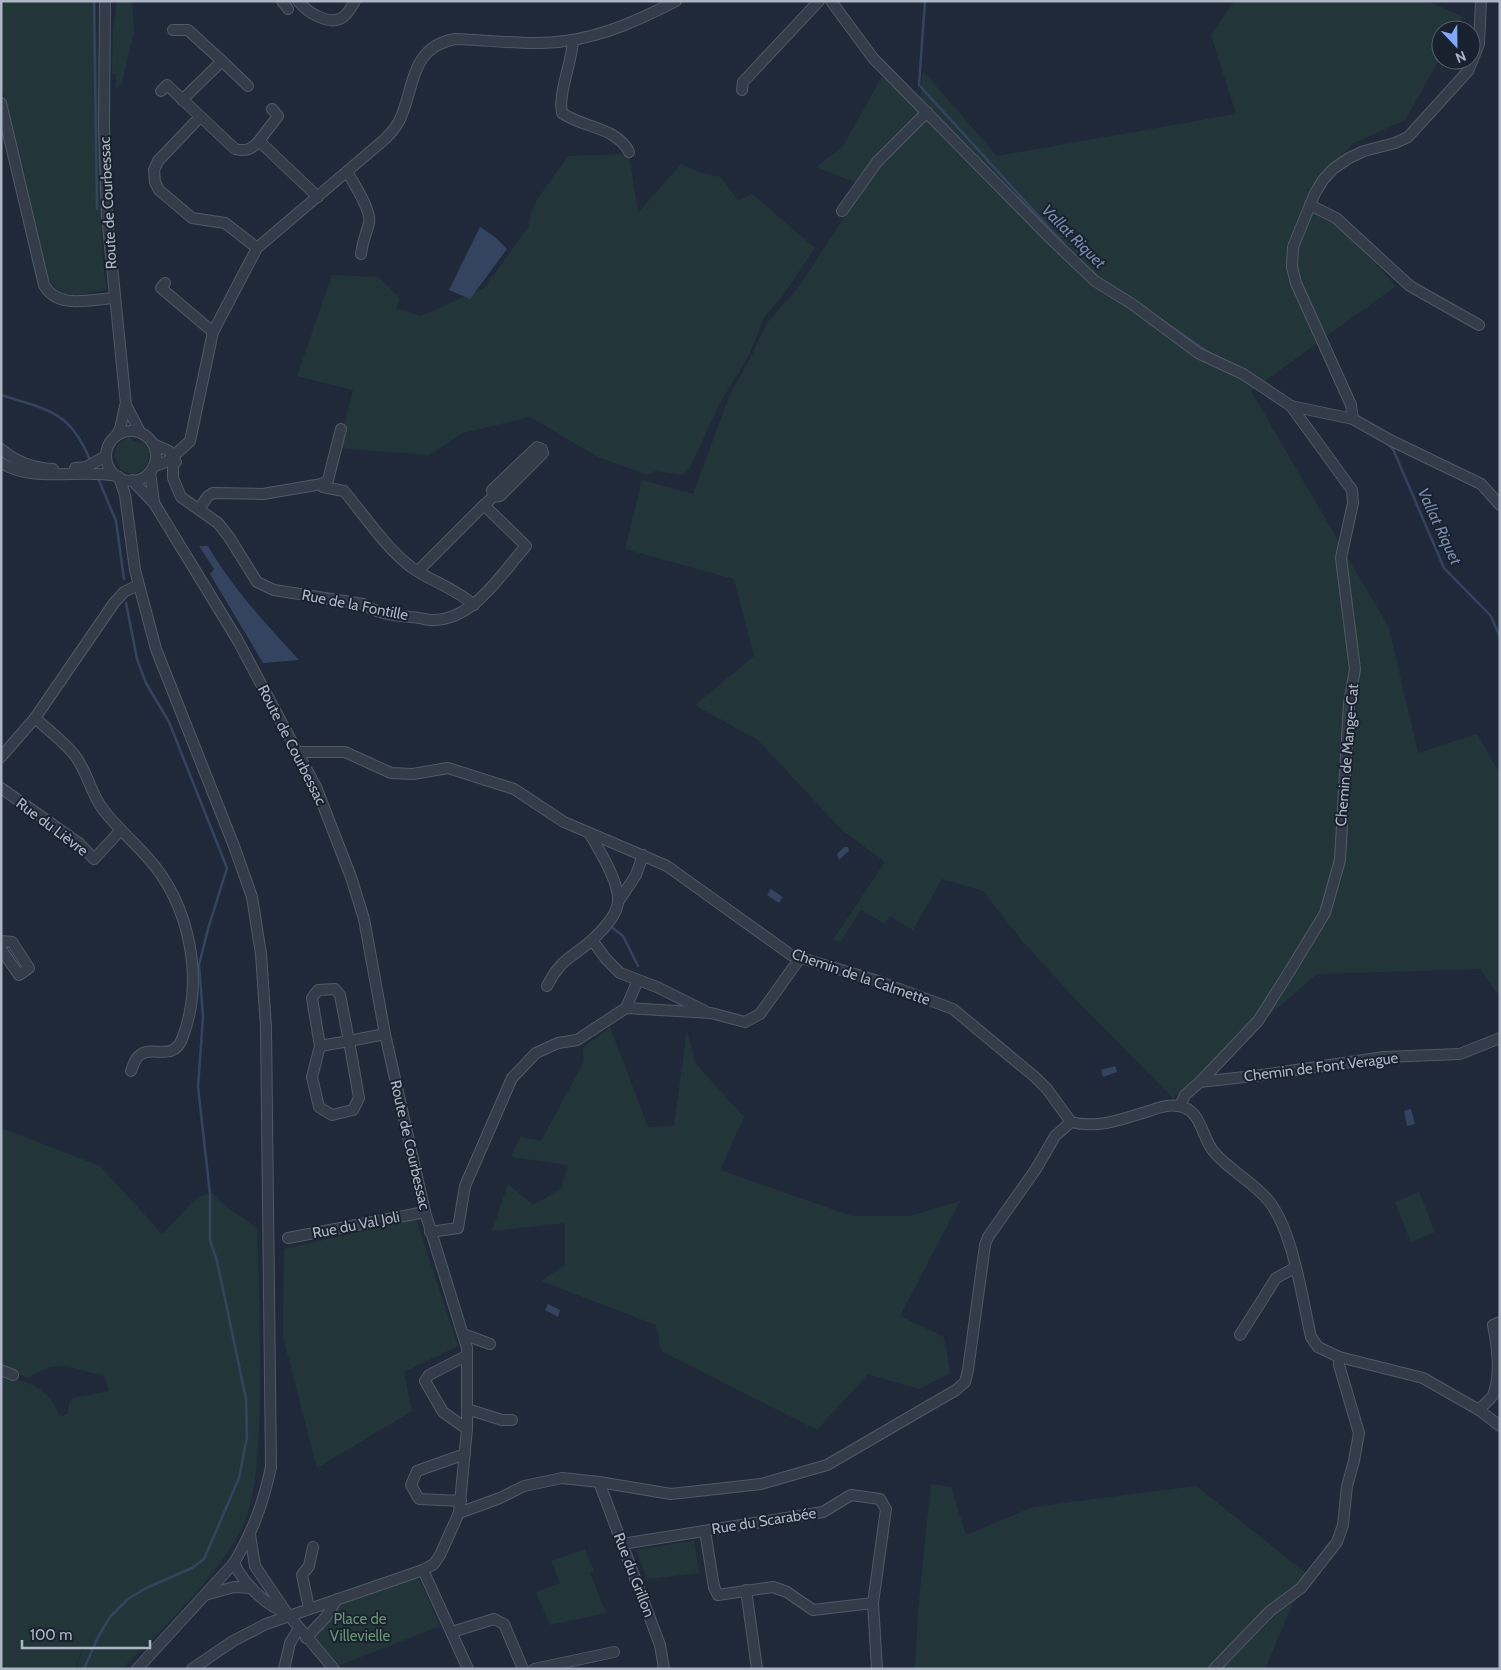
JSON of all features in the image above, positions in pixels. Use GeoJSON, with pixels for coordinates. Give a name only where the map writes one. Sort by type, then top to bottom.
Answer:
{"type":"FeatureCollection","features":[{"type":"Feature","properties":{"kind":"street","name":"Route de Courbessac"},"geometry":{"type":"LineString","coordinates":[[105,1],[104,127],[107,216],[126,405],[120,429],[116,436]]}},
{"type":"Feature","properties":{"kind":"street"},"geometry":{"type":"LineString","coordinates":[[298,1],[305,9],[317,16],[336,20],[344,17],[355,1]]}},
{"type":"Feature","properties":{"kind":"street"},"geometry":{"type":"LineString","coordinates":[[1,463],[17,470],[38,474],[118,477],[131,480],[145,476],[151,470],[168,461],[190,441],[213,332],[257,248],[347,172],[395,128],[401,118],[417,66],[424,56],[443,41],[455,39],[537,42],[573,40],[637,21],[676,1]]}},
{"type":"Feature","properties":{"kind":"street"},"geometry":{"type":"LineString","coordinates":[[743,86],[818,1]]}},
{"type":"Feature","properties":{"kind":"street"},"geometry":{"type":"LineString","coordinates":[[832,1],[873,58],[1051,239],[1095,281],[1132,304],[1192,350],[1243,374],[1291,406],[1353,419],[1481,484],[1500,505]]}},
{"type":"Feature","properties":{"kind":"street"},"geometry":{"type":"LineString","coordinates":[[1353,419],[1351,405],[1303,301],[1292,267],[1293,247],[1310,205],[1323,180],[1333,169],[1364,151],[1395,143],[1408,137],[1468,71],[1479,44],[1482,1]]}},
{"type":"Feature","properties":{"kind":"street"},"geometry":{"type":"LineString","coordinates":[[173,30],[188,30],[248,86]]}},
{"type":"Feature","properties":{"kind":"street"},"geometry":{"type":"LineString","coordinates":[[573,40],[572,59],[560,105],[562,113],[571,120],[611,134],[624,142],[629,152]]}},
{"type":"Feature","properties":{"kind":"street"},"geometry":{"type":"LineString","coordinates":[[182,100],[222,61]]}},
{"type":"Feature","properties":{"kind":"street"},"geometry":{"type":"LineString","coordinates":[[161,91],[167,85],[235,149],[242,151],[251,149],[278,116],[272,109]]}},
{"type":"Feature","properties":{"kind":"street"},"geometry":{"type":"LineString","coordinates":[[1,103],[47,291],[58,299],[81,301],[115,298]]}},
{"type":"Feature","properties":{"kind":"street"},"geometry":{"type":"LineString","coordinates":[[842,211],[877,162],[927,112]]}},
{"type":"Feature","properties":{"kind":"street"},"geometry":{"type":"LineString","coordinates":[[200,117],[158,161],[154,170],[155,182],[159,190],[192,218],[225,223],[257,248]]}},
{"type":"Feature","properties":{"kind":"street"},"geometry":{"type":"LineString","coordinates":[[259,141],[318,196]]}},
{"type":"Feature","properties":{"kind":"street"},"geometry":{"type":"LineString","coordinates":[[347,172],[369,214],[369,222],[363,236],[361,254]]}},
{"type":"Feature","properties":{"kind":"street"},"geometry":{"type":"LineString","coordinates":[[1310,205],[1336,218],[1410,286],[1479,324]]}},
{"type":"Feature","properties":{"kind":"street"},"geometry":{"type":"LineString","coordinates":[[165,283],[161,288],[213,332]]}},
{"type":"Feature","properties":{"kind":"street","name":"Route de Courbessac"},"geometry":{"type":"LineString","coordinates":[[126,405],[140,432]]}},
{"type":"Feature","properties":{"kind":"street","name":"Chemin de Mange-Cat"},"geometry":{"type":"LineString","coordinates":[[1200,1082],[1258,1021],[1286,977],[1324,913],[1340,860],[1349,704],[1355,669],[1341,558],[1353,503],[1352,490],[1291,406]]}},
{"type":"Feature","properties":{"kind":"street"},"geometry":{"type":"LineString","coordinates":[[199,510],[212,493],[263,494],[322,484],[328,480],[341,428]]}},
{"type":"Feature","properties":{"kind":"street"},"geometry":{"type":"LineString","coordinates":[[136,1669],[236,1561],[263,1504],[270,1467],[266,1027],[262,954],[249,889],[234,846],[159,658],[138,585],[128,528],[125,495],[118,477],[111,470],[106,456],[107,448],[116,436],[132,431],[140,432],[153,444],[173,456]]}},
{"type":"Feature","properties":{"kind":"street"},"geometry":{"type":"LineString","coordinates":[[151,470],[156,460],[153,444]]}},
{"type":"Feature","properties":{"kind":"street"},"geometry":{"type":"LineString","coordinates":[[419,570],[483,506],[493,497],[500,496],[543,453],[542,449],[537,447],[492,490],[493,497]]}},
{"type":"Feature","properties":{"kind":"street"},"geometry":{"type":"LineString","coordinates":[[1,449],[10,457],[23,463],[48,468],[86,468],[106,456]]}},
{"type":"Feature","properties":{"kind":"street","name":"Rue de la Fontille"},"geometry":{"type":"LineString","coordinates":[[173,456],[180,470],[175,484],[181,497],[218,523],[230,537],[257,582],[274,590],[363,604],[374,611],[432,620],[456,616],[474,605],[526,546],[483,506]]}},
{"type":"Feature","properties":{"kind":"street","name":"Route de Courbessac"},"geometry":{"type":"LineString","coordinates":[[151,470],[154,503]]}},
{"type":"Feature","properties":{"kind":"street","name":"Route de Courbessac"},"geometry":{"type":"LineString","coordinates":[[131,480],[154,503],[237,639],[316,786],[351,877],[366,928],[385,1034],[425,1212],[463,1334],[466,1356],[467,1429],[460,1513],[434,1564],[422,1570],[337,1599],[287,1614],[233,1641],[192,1669]]}},
{"type":"Feature","properties":{"kind":"street"},"geometry":{"type":"LineString","coordinates":[[125,495],[131,480]]}},
{"type":"Feature","properties":{"kind":"street"},"geometry":{"type":"LineString","coordinates":[[322,484],[323,487],[329,490],[344,491],[392,549],[412,568],[419,570],[474,605]]}},
{"type":"Feature","properties":{"kind":"street"},"geometry":{"type":"LineString","coordinates":[[1,757],[35,718],[114,603],[124,592],[138,585]]}},
{"type":"Feature","properties":{"kind":"street"},"geometry":{"type":"LineString","coordinates":[[35,718],[76,757],[101,807],[150,859],[173,893],[188,939],[194,981],[193,1004],[182,1042],[163,1054],[142,1053],[138,1056],[131,1071]]}},
{"type":"Feature","properties":{"kind":"street","name":"Chemin de la Calmette"},"geometry":{"type":"LineString","coordinates":[[297,752],[345,752],[391,773],[413,774],[448,768],[514,789],[564,822],[667,866],[791,955],[878,981],[953,1010],[1035,1078],[1056,1101],[1071,1122]]}},
{"type":"Feature","properties":{"kind":"street","name":"Rue du Lièvre"},"geometry":{"type":"LineString","coordinates":[[1,788],[80,844],[94,860],[121,830]]}},
{"type":"Feature","properties":{"kind":"street"},"geometry":{"type":"LineString","coordinates":[[590,834],[609,871],[616,888],[618,902]]}},
{"type":"Feature","properties":{"kind":"street"},"geometry":{"type":"LineString","coordinates":[[547,986],[556,970],[569,956],[592,940],[609,922],[618,902],[636,875],[643,855]]}},
{"type":"Feature","properties":{"kind":"street"},"geometry":{"type":"LineString","coordinates":[[592,940],[606,959],[620,973],[657,986],[711,1014]]}},
{"type":"Feature","properties":{"kind":"street"},"geometry":{"type":"LineString","coordinates":[[1,941],[12,942],[29,968],[19,975],[1,949]]}},
{"type":"Feature","properties":{"kind":"street"},"geometry":{"type":"LineString","coordinates":[[626,1008],[711,1014],[745,1022],[760,1014],[800,958]]}},
{"type":"Feature","properties":{"kind":"street"},"geometry":{"type":"LineString","coordinates":[[430,1232],[458,1228],[465,1186],[512,1078],[536,1053],[558,1043],[576,1040],[626,1008],[638,980]]}},
{"type":"Feature","properties":{"kind":"street"},"geometry":{"type":"LineString","coordinates":[[335,989],[340,995],[359,1098],[353,1110],[332,1115],[319,1107],[312,1077],[320,1046],[312,998],[318,990],[335,989]]}},
{"type":"Feature","properties":{"kind":"street"},"geometry":{"type":"LineString","coordinates":[[320,1046],[385,1034]]}},
{"type":"Feature","properties":{"kind":"street","name":"Chemin de Font Verague"},"geometry":{"type":"LineString","coordinates":[[1200,1082],[1262,1076],[1384,1057],[1460,1054],[1500,1038]]}},
{"type":"Feature","properties":{"kind":"street"},"geometry":{"type":"LineString","coordinates":[[1180,1106],[1185,1096],[1200,1082]]}},
{"type":"Feature","properties":{"kind":"street"},"geometry":{"type":"LineString","coordinates":[[460,1513],[471,1511],[535,1483],[562,1478],[671,1494],[760,1484],[827,1465],[956,1390],[965,1382],[985,1245],[988,1237],[1036,1169],[1055,1136],[1071,1122],[1087,1126],[1107,1123],[1170,1105],[1180,1106],[1196,1117],[1213,1151],[1269,1201],[1286,1234],[1311,1337],[1318,1347],[1338,1357],[1423,1378],[1479,1410],[1500,1426]]}},
{"type":"Feature","properties":{"kind":"street","name":"Rue du Val Joli"},"geometry":{"type":"LineString","coordinates":[[288,1238],[425,1212]]}},
{"type":"Feature","properties":{"kind":"street"},"geometry":{"type":"LineString","coordinates":[[1240,1336],[1276,1278],[1295,1268]]}},
{"type":"Feature","properties":{"kind":"street"},"geometry":{"type":"LineString","coordinates":[[1479,1410],[1492,1396],[1495,1384],[1499,1353],[1493,1325],[1500,1322]]}},
{"type":"Feature","properties":{"kind":"street"},"geometry":{"type":"LineString","coordinates":[[463,1334],[490,1344]]}},
{"type":"Feature","properties":{"kind":"street"},"geometry":{"type":"LineString","coordinates":[[466,1356],[429,1374],[425,1381],[443,1412],[467,1429]]}},
{"type":"Feature","properties":{"kind":"street"},"geometry":{"type":"LineString","coordinates":[[1214,1669],[1270,1611],[1301,1588],[1337,1542],[1343,1525],[1347,1486],[1359,1433],[1338,1357]]}},
{"type":"Feature","properties":{"kind":"street"},"geometry":{"type":"LineString","coordinates":[[1,1370],[13,1375]]}},
{"type":"Feature","properties":{"kind":"street"},"geometry":{"type":"LineString","coordinates":[[467,1409],[502,1420],[512,1420]]}},
{"type":"Feature","properties":{"kind":"street"},"geometry":{"type":"LineString","coordinates":[[461,1501],[419,1499],[411,1485],[416,1471],[465,1454]]}},
{"type":"Feature","properties":{"kind":"street","name":"Rue du Grillon"},"geometry":{"type":"LineString","coordinates":[[599,1482],[660,1645],[664,1669]]}},
{"type":"Feature","properties":{"kind":"street","name":"Rue du Scarabée"},"geometry":{"type":"LineString","coordinates":[[622,1544],[822,1512],[851,1495],[880,1499],[886,1509],[872,1603],[876,1669]]}},
{"type":"Feature","properties":{"kind":"street"},"geometry":{"type":"LineString","coordinates":[[705,1531],[714,1586],[718,1595],[773,1587],[787,1592],[812,1610],[872,1603]]}},
{"type":"Feature","properties":{"kind":"street"},"geometry":{"type":"LineString","coordinates":[[250,1534],[255,1566],[287,1614],[334,1669]]}},
{"type":"Feature","properties":{"kind":"street"},"geometry":{"type":"LineString","coordinates":[[309,1608],[302,1575],[309,1566],[313,1547]]}},
{"type":"Feature","properties":{"kind":"street"},"geometry":{"type":"LineString","coordinates":[[236,1561],[255,1566]]}},
{"type":"Feature","properties":{"kind":"street"},"geometry":{"type":"LineString","coordinates":[[236,1561],[240,1577],[279,1610],[287,1614]]}},
{"type":"Feature","properties":{"kind":"street"},"geometry":{"type":"LineString","coordinates":[[422,1570],[468,1669]]}},
{"type":"Feature","properties":{"kind":"street"},"geometry":{"type":"LineString","coordinates":[[204,1595],[234,1587],[252,1588]]}},
{"type":"Feature","properties":{"kind":"street"},"geometry":{"type":"LineString","coordinates":[[746,1590],[757,1669]]}},
{"type":"Feature","properties":{"kind":"street"},"geometry":{"type":"LineString","coordinates":[[306,1638],[326,1617],[337,1599]]}},
{"type":"Feature","properties":{"kind":"street"},"geometry":{"type":"LineString","coordinates":[[452,1632],[494,1619],[500,1621],[504,1624],[523,1669]]}},
{"type":"Feature","properties":{"kind":"street"},"geometry":{"type":"LineString","coordinates":[[284,1669],[290,1643],[298,1628]]}},
{"type":"Feature","properties":{"kind":"street"},"geometry":{"type":"LineString","coordinates":[[534,1669],[614,1652]]}},
{"type":"Feature","properties":{"kind":"green space"},"geometry":{"type":"Polygon","coordinates":[[[1,1],[96,1],[102,254],[107,290],[81,295],[67,294],[54,286],[47,278],[1,83],[1,1]]]}},
{"type":"Feature","properties":{"kind":"green space"},"geometry":{"type":"Polygon","coordinates":[[[117,1],[132,1],[134,32],[121,85],[116,89],[116,74],[112,74],[113,30],[117,1]]]}},
{"type":"Feature","properties":{"kind":"green space"},"geometry":{"type":"Polygon","coordinates":[[[1235,1],[1427,1],[1463,17],[1461,20],[1431,20],[1431,70],[1433,70],[1405,120],[1354,143],[1307,190],[1396,286],[1251,391],[1389,628],[1418,753],[1477,734],[1500,774],[1500,997],[1480,969],[1317,974],[1173,1098],[1080,1004],[1022,941],[983,891],[942,879],[913,930],[890,916],[885,924],[861,910],[841,941],[833,940],[885,862],[842,830],[758,740],[695,705],[754,656],[734,579],[625,549],[642,480],[693,494],[730,394],[750,359],[767,323],[801,284],[864,186],[816,167],[843,146],[883,75],[919,108],[923,71],[997,156],[1236,114],[1211,35],[1235,1]]]}},
{"type":"Feature","properties":{"kind":"green space"},"geometry":{"type":"Polygon","coordinates":[[[629,154],[638,213],[681,164],[701,173],[721,177],[738,201],[752,194],[815,248],[783,295],[764,318],[749,355],[719,405],[689,469],[682,475],[655,471],[648,475],[598,457],[530,417],[463,433],[429,455],[339,448],[353,390],[297,376],[332,275],[378,277],[399,298],[396,308],[421,316],[484,288],[529,226],[532,209],[538,198],[568,156],[629,154]]]}},
{"type":"Feature","properties":{"kind":"green space"},"geometry":{"type":"Polygon","coordinates":[[[130,437],[132,440],[140,443],[143,441],[150,453],[147,453],[150,458],[143,470],[133,474],[121,470],[114,456],[118,444],[130,437]]]}},
{"type":"Feature","properties":{"kind":"green space"},"geometry":{"type":"Polygon","coordinates":[[[610,1027],[648,1127],[674,1126],[687,1030],[695,1063],[744,1117],[720,1170],[852,1216],[910,1216],[960,1201],[900,1316],[944,1337],[950,1373],[919,1389],[868,1374],[817,1430],[661,1351],[656,1325],[541,1281],[565,1265],[565,1223],[492,1231],[508,1184],[533,1205],[561,1189],[568,1165],[511,1157],[520,1137],[541,1141],[584,1061],[583,1048],[610,1027]]]}},
{"type":"Feature","properties":{"kind":"green space"},"geometry":{"type":"Polygon","coordinates":[[[1,1128],[100,1166],[162,1234],[198,1197],[213,1193],[221,1203],[257,1228],[260,1328],[259,1428],[253,1494],[245,1520],[230,1549],[202,1586],[169,1622],[121,1669],[81,1669],[77,1666],[85,1642],[74,1669],[1,1669],[1,1378],[19,1380],[36,1387],[50,1399],[59,1415],[63,1416],[68,1413],[69,1402],[73,1398],[109,1391],[104,1375],[66,1366],[49,1367],[27,1378],[1,1366],[1,1128]]]}},
{"type":"Feature","properties":{"kind":"green space"},"geometry":{"type":"Polygon","coordinates":[[[1419,1192],[1435,1232],[1411,1242],[1395,1202],[1419,1192]]]}},
{"type":"Feature","properties":{"kind":"green space"},"geometry":{"type":"Polygon","coordinates":[[[416,1219],[458,1346],[404,1372],[412,1411],[317,1468],[283,1337],[284,1249],[416,1219]]]}},
{"type":"Feature","properties":{"kind":"green space"},"geometry":{"type":"Polygon","coordinates":[[[931,1484],[951,1487],[966,1535],[1033,1507],[1196,1486],[1306,1573],[1265,1669],[915,1669],[918,1610],[931,1484]]]}},
{"type":"Feature","properties":{"kind":"green space"},"geometry":{"type":"Polygon","coordinates":[[[694,1541],[699,1573],[647,1579],[636,1550],[694,1541]]]}},
{"type":"Feature","properties":{"kind":"green space"},"geometry":{"type":"Polygon","coordinates":[[[585,1549],[594,1571],[590,1573],[606,1613],[550,1625],[536,1592],[560,1583],[551,1561],[585,1549]]]}},
{"type":"Feature","properties":{"kind":"green space","name":"Place de Villevielle"},"geometry":{"type":"Polygon","coordinates":[[[414,1578],[420,1581],[440,1626],[340,1665],[315,1640],[315,1636],[338,1606],[414,1578]]]}},
{"type":"Feature","properties":{"kind":"water"},"geometry":{"type":"Polygon","coordinates":[[[480,227],[495,237],[507,249],[470,299],[449,290],[480,227]]]}},
{"type":"Feature","properties":{"kind":"water"},"geometry":{"type":"Polygon","coordinates":[[[199,546],[208,546],[239,591],[299,660],[263,663],[210,574],[214,569],[199,546]]]}},
{"type":"Feature","properties":{"kind":"water"},"geometry":{"type":"Polygon","coordinates":[[[844,847],[848,847],[849,851],[839,860],[837,854],[844,847]]]}},
{"type":"Feature","properties":{"kind":"water"},"geometry":{"type":"Polygon","coordinates":[[[771,889],[783,897],[779,903],[767,895],[771,889]]]}},
{"type":"Feature","properties":{"kind":"water"},"geometry":{"type":"Polygon","coordinates":[[[1115,1066],[1117,1072],[1103,1077],[1101,1070],[1115,1066]]]}},
{"type":"Feature","properties":{"kind":"water"},"geometry":{"type":"Polygon","coordinates":[[[1411,1109],[1415,1124],[1407,1126],[1404,1111],[1411,1109]]]}},
{"type":"Feature","properties":{"kind":"water"},"geometry":{"type":"Polygon","coordinates":[[[548,1304],[560,1310],[558,1317],[545,1310],[548,1304]]]}},
{"type":"Feature","properties":{"kind":"waterway"},"geometry":{"type":"LineString","coordinates":[[94,1],[97,209]]}},
{"type":"Feature","properties":{"kind":"waterway","name":"Vallat Riquet"},"geometry":{"type":"LineString","coordinates":[[925,1],[919,85],[1064,244]]}},
{"type":"Feature","properties":{"kind":"waterway","name":"Vallat Riquet"},"geometry":{"type":"LineString","coordinates":[[1156,316],[1208,352],[1241,368]]}},
{"type":"Feature","properties":{"kind":"waterway"},"geometry":{"type":"LineString","coordinates":[[1,395],[45,409],[56,415],[74,431],[90,460]]}},
{"type":"Feature","properties":{"kind":"waterway","name":"Vallat Riquet"},"geometry":{"type":"LineString","coordinates":[[1387,443],[1393,449],[1444,568],[1491,616],[1500,637]]}},
{"type":"Feature","properties":{"kind":"waterway"},"geometry":{"type":"LineString","coordinates":[[98,478],[116,521],[124,579]]}},
{"type":"Feature","properties":{"kind":"waterway"},"geometry":{"type":"LineString","coordinates":[[84,1669],[98,1637],[110,1617],[128,1599],[146,1588],[192,1568],[204,1559],[239,1478],[247,1437],[246,1399],[217,1261],[210,1240],[210,1194],[198,1087],[203,1017],[199,965],[227,868],[169,722],[146,683],[137,659],[126,603]]}},
{"type":"Feature","properties":{"kind":"waterway"},"geometry":{"type":"LineString","coordinates":[[609,925],[623,936],[638,966]]}}]}
